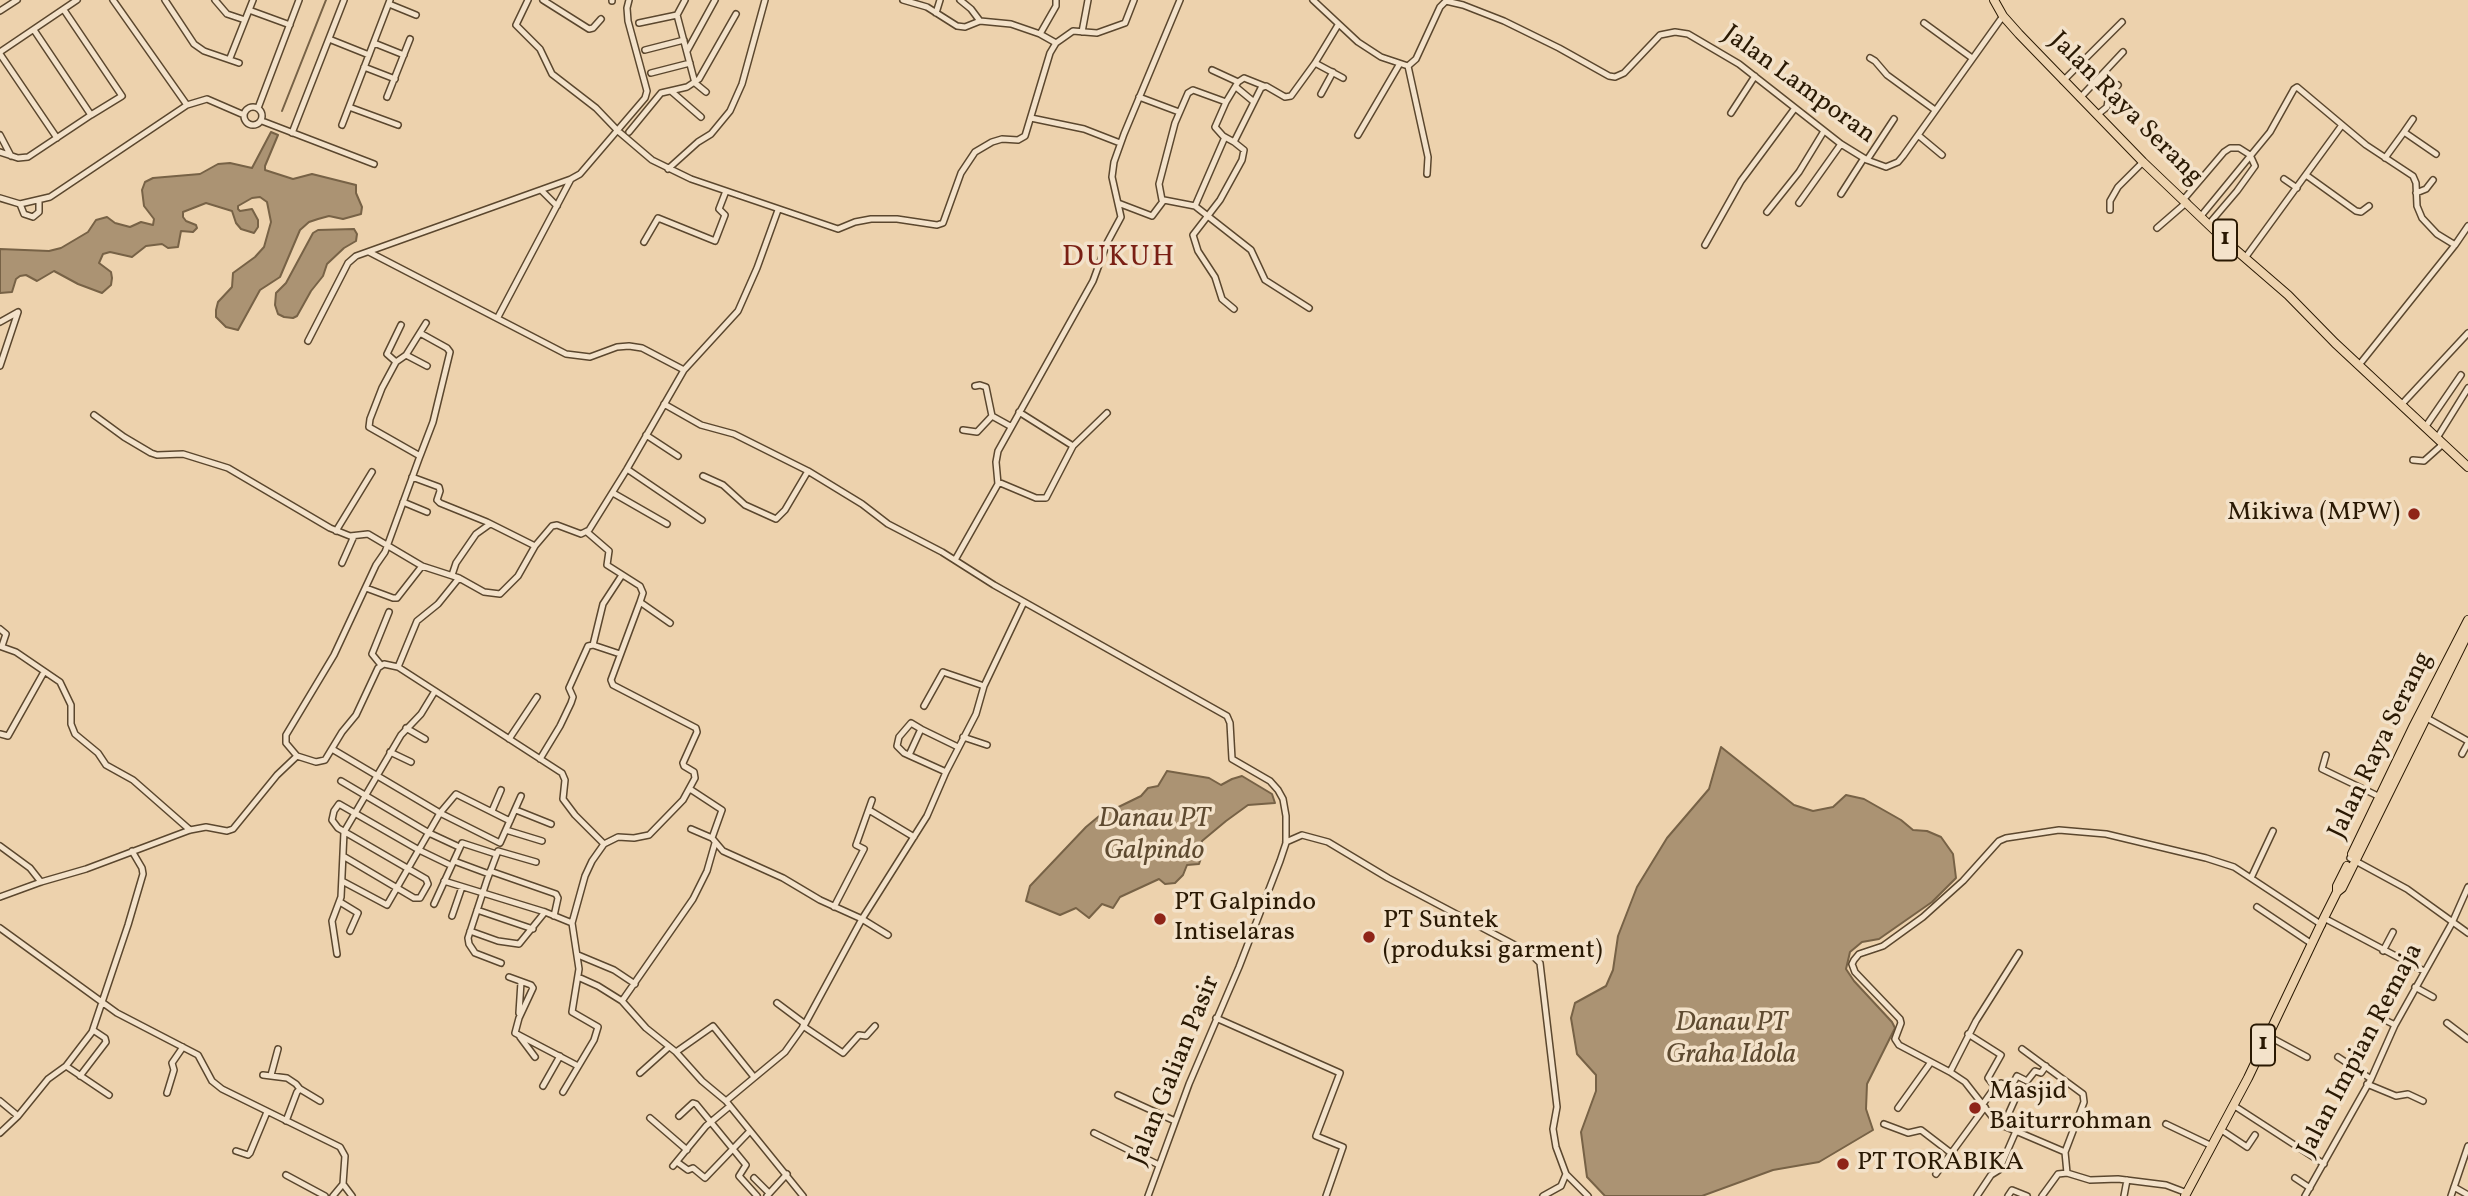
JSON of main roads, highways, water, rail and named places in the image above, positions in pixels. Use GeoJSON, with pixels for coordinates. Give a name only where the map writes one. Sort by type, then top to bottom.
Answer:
{"type":"FeatureCollection","features":[{"type":"Feature","properties":{"kind":"highway","name":"Jalan Raya Serang"},"geometry":{"type":"LineString","coordinates":[[1994,0],[2003,16],[2143,162],[2467,465]]}},
{"type":"Feature","properties":{"kind":"highway","name":"Jalan Raya Serang"},"geometry":{"type":"LineString","coordinates":[[2186,1195],[2268,1036],[2337,892],[2337,886],[2353,859],[2468,620]]}},
{"type":"Feature","properties":{"kind":"highway","name":"Jalan Raya Serang"},"geometry":{"type":"LineString","coordinates":[[2353,859],[2380,797],[2468,633]]}},
{"type":"Feature","properties":{"kind":"water"},"geometry":{"type":"Polygon","coordinates":[[[271,132],[278,135],[265,170],[293,179],[312,174],[356,185],[356,193],[362,207],[361,214],[343,219],[329,216],[309,222],[300,230],[280,277],[260,290],[238,330],[226,327],[216,317],[216,310],[218,302],[232,287],[233,273],[264,247],[271,222],[267,202],[260,197],[252,198],[238,206],[240,211],[252,209],[258,220],[254,233],[241,229],[232,211],[206,203],[183,212],[186,221],[197,228],[193,232],[181,231],[178,247],[168,248],[162,244],[146,246],[132,257],[110,252],[103,254],[99,263],[111,272],[112,278],[111,285],[102,293],[54,271],[37,281],[26,275],[20,276],[16,279],[12,292],[0,293],[0,249],[49,251],[61,248],[88,232],[96,220],[107,217],[115,223],[130,227],[141,222],[153,225],[154,219],[144,206],[142,190],[145,182],[153,178],[200,174],[218,164],[230,163],[252,168],[271,132]]]}},
{"type":"Feature","properties":{"kind":"water"},"geometry":{"type":"Polygon","coordinates":[[[354,229],[357,234],[356,241],[327,264],[323,276],[297,316],[293,318],[278,314],[275,305],[276,293],[286,283],[313,233],[318,230],[354,229]]]}},
{"type":"Feature","properties":{"kind":"water","name":"Danau PT Graha Idola"},"geometry":{"type":"Polygon","coordinates":[[[1721,747],[1794,805],[1813,811],[1833,807],[1846,795],[1864,799],[1913,830],[1927,831],[1941,837],[1953,854],[1956,878],[1932,902],[1879,939],[1862,942],[1850,952],[1846,969],[1895,1028],[1867,1084],[1866,1109],[1873,1130],[1819,1162],[1773,1170],[1702,1196],[1605,1196],[1587,1177],[1581,1132],[1596,1091],[1596,1075],[1577,1054],[1571,1018],[1575,1003],[1606,986],[1613,970],[1618,936],[1637,887],[1667,838],[1709,789],[1721,747]]]}},
{"type":"Feature","properties":{"kind":"water","name":"Danau PT Galpindo"},"geometry":{"type":"Polygon","coordinates":[[[1167,771],[1209,778],[1221,785],[1242,776],[1272,794],[1275,803],[1248,805],[1226,821],[1202,841],[1199,864],[1187,865],[1183,875],[1175,883],[1165,884],[1159,879],[1120,897],[1113,908],[1102,904],[1089,918],[1076,908],[1060,915],[1026,901],[1030,886],[1086,827],[1098,817],[1141,796],[1148,788],[1158,786],[1167,771]]]}},
{"type":"Feature","properties":{"kind":"waterway"},"geometry":{"type":"LineString","coordinates":[[282,111],[326,0]]}},
{"type":"Feature","properties":{"kind":"place","name":"Mikiwa (MPW)"},"geometry":{"type":"Point","coordinates":[2414,514]}},
{"type":"Feature","properties":{"kind":"place","name":"PT Galpindo Intiselaras"},"geometry":{"type":"Point","coordinates":[1160,919]}},
{"type":"Feature","properties":{"kind":"place","name":"PT Suntek (produksi garment)"},"geometry":{"type":"Point","coordinates":[1369,937]}},
{"type":"Feature","properties":{"kind":"place","name":"Masjid Baiturrohman"},"geometry":{"type":"Point","coordinates":[1975,1108]}},
{"type":"Feature","properties":{"kind":"place","name":"PT TORABIKA"},"geometry":{"type":"Point","coordinates":[1843,1164]}},
{"type":"Feature","properties":{"kind":"district","name":"DUKUH"},"geometry":{"type":"Point","coordinates":[1119,259]}}]}
